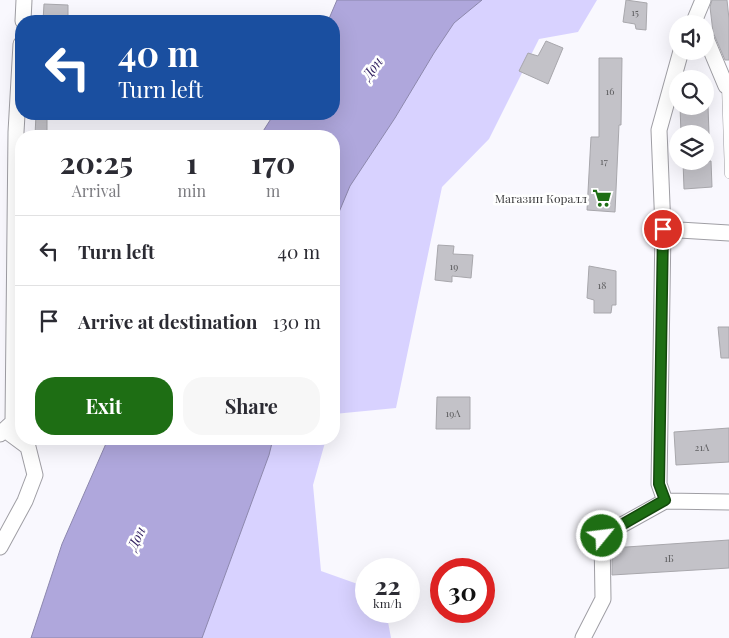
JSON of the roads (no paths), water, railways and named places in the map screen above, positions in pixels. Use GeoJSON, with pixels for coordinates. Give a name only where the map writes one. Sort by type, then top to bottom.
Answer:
{"type":"FeatureCollection","features":[{"type":"Feature","properties":{"kind":"street"},"geometry":{"type":"LineString","coordinates":[[23,15],[24,0]]}},
{"type":"Feature","properties":{"kind":"street"},"geometry":{"type":"LineString","coordinates":[[698,15],[702,0]]}},
{"type":"Feature","properties":{"kind":"street"},"geometry":{"type":"LineString","coordinates":[[714,56],[727,86]]}},
{"type":"Feature","properties":{"kind":"street"},"geometry":{"type":"LineString","coordinates":[[665,500],[659,484],[663,229],[659,130],[678,60]]}},
{"type":"Feature","properties":{"kind":"street"},"geometry":{"type":"LineString","coordinates":[[15,229],[13,422],[2,432],[15,440]]}},
{"type":"Feature","properties":{"kind":"street"},"geometry":{"type":"LineString","coordinates":[[663,229],[729,233]]}},
{"type":"Feature","properties":{"kind":"street"},"geometry":{"type":"LineString","coordinates":[[0,547],[25,501],[35,475],[28,447],[25,445]]}},
{"type":"Feature","properties":{"kind":"street"},"geometry":{"type":"LineString","coordinates":[[583,638],[603,599],[602,536],[665,500],[729,502]]}},
{"type":"Feature","properties":{"kind":"lane"},"geometry":{"type":"LineString","coordinates":[[727,86],[729,174]]}},
{"type":"Feature","properties":{"kind":"water","name":"Дон"},"geometry":{"type":"Polygon","coordinates":[[[337,0],[482,0],[454,23],[350,186],[340,210],[340,130],[264,130],[270,120],[340,120],[340,15],[331,15],[337,0]]]}},
{"type":"Feature","properties":{"kind":"water","name":"Дон"},"geometry":{"type":"Polygon","coordinates":[[[105,445],[272,445],[202,638],[31,638],[62,544],[105,445]]]}},
{"type":"Feature","properties":{"kind":"place","name":"Магазин Коралл"},"geometry":{"type":"Point","coordinates":[602,198]}}]}
